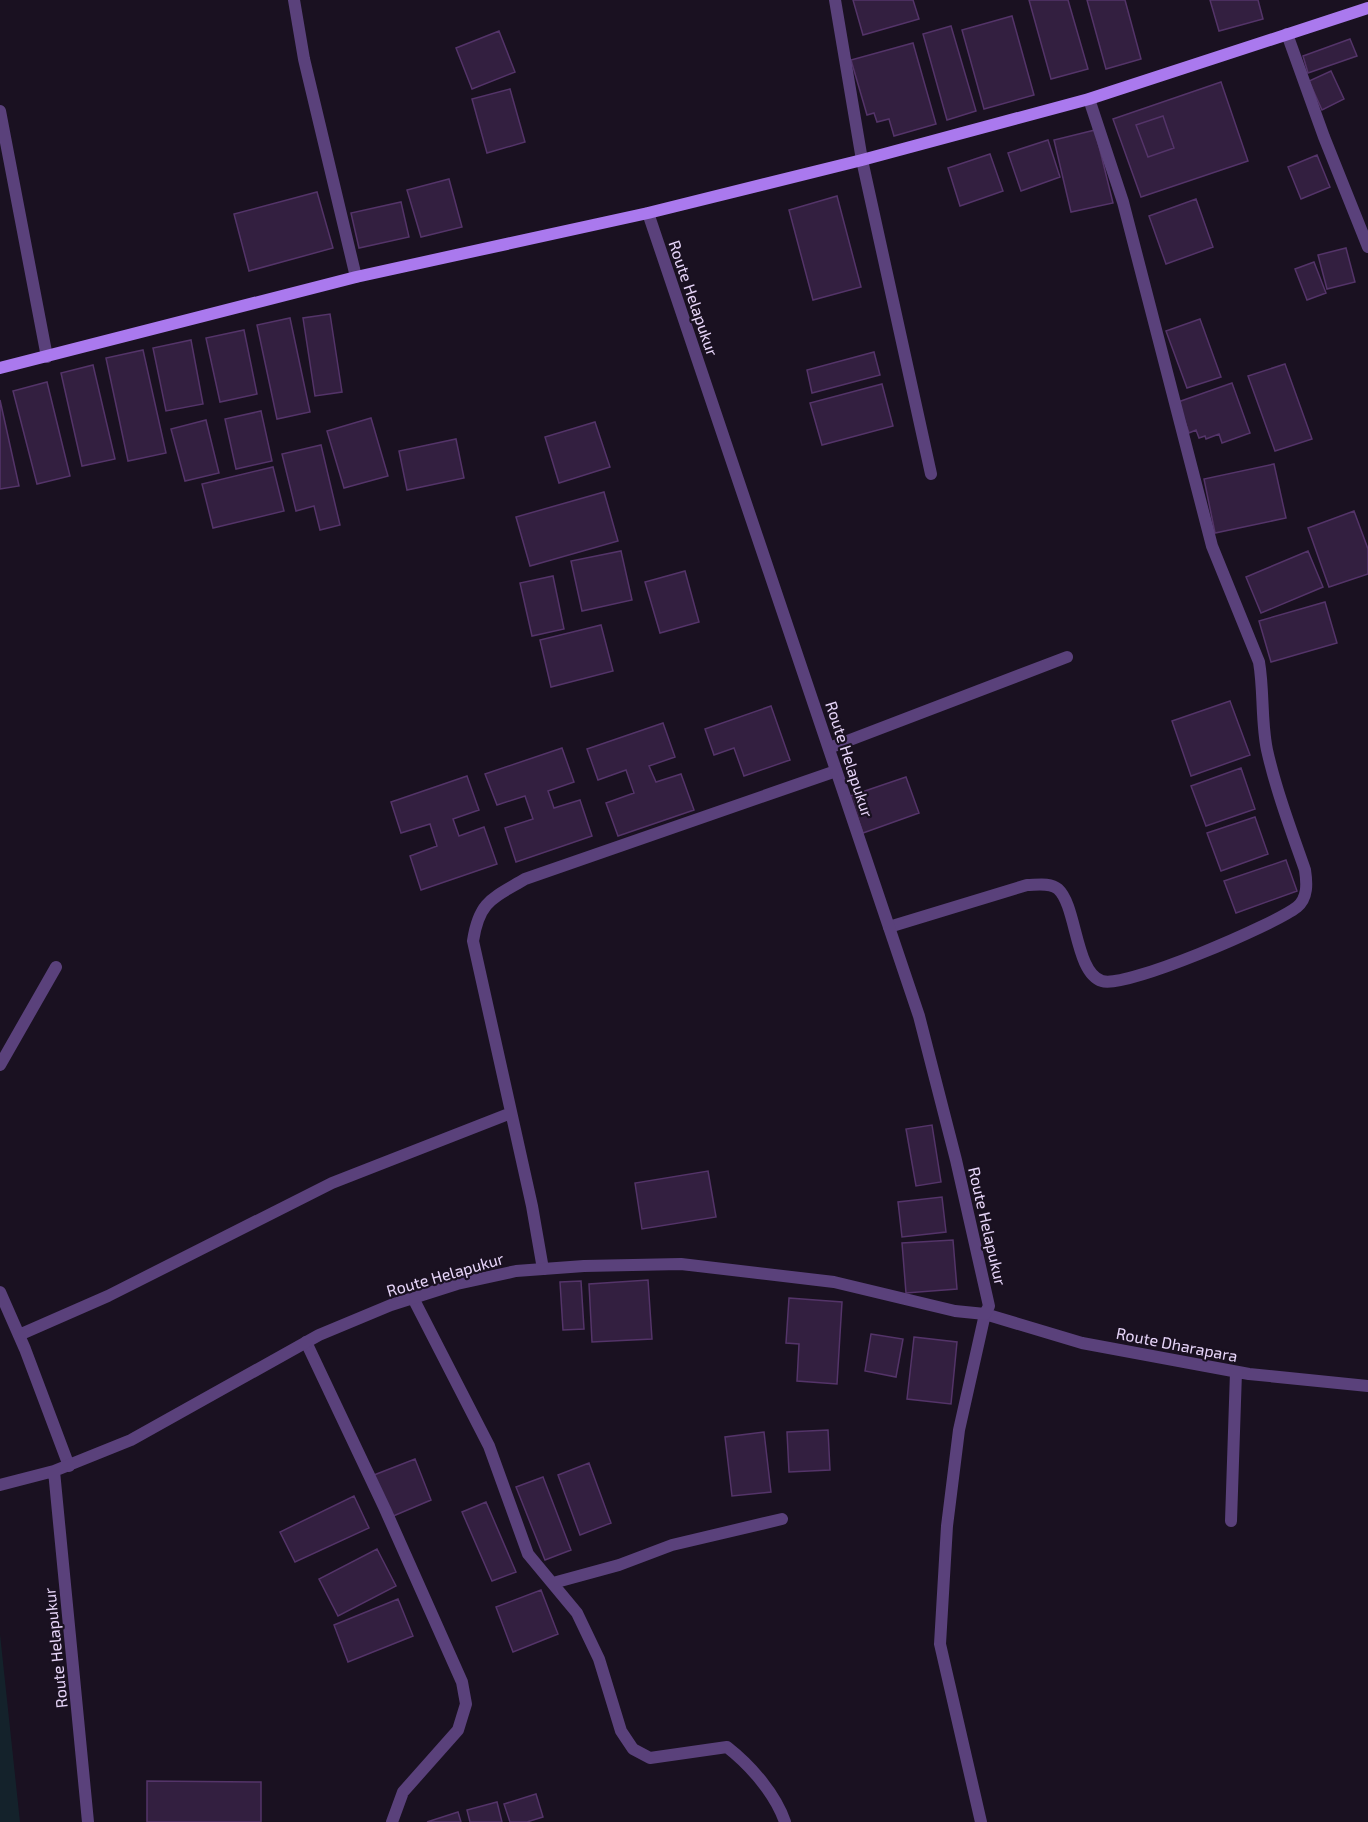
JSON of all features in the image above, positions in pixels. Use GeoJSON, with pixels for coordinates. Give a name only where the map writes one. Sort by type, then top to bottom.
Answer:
{"type":"FeatureCollection","features":[{"type":"Feature","properties":{"kind":"main road"},"geometry":{"type":"LineString","coordinates":[[0,368],[356,277],[648,213],[862,160],[1089,99],[1368,8]]}},
{"type":"Feature","properties":{"kind":"street"},"geometry":{"type":"LineString","coordinates":[[294,0],[304,59],[356,277]]}},
{"type":"Feature","properties":{"kind":"street"},"geometry":{"type":"LineString","coordinates":[[835,0],[862,160],[931,474]]}},
{"type":"Feature","properties":{"kind":"street"},"geometry":{"type":"LineString","coordinates":[[1287,34],[1324,137],[1368,247]]}},
{"type":"Feature","properties":{"kind":"street"},"geometry":{"type":"LineString","coordinates":[[889,927],[1027,885],[1047,884],[1058,889],[1066,905],[1084,959],[1092,974],[1102,981],[1122,982],[1222,946],[1297,907],[1306,895],[1305,870],[1267,750],[1263,723],[1263,682],[1259,662],[1212,546],[1123,202],[1089,99]]}},
{"type":"Feature","properties":{"kind":"street"},"geometry":{"type":"LineString","coordinates":[[0,111],[47,357]]}},
{"type":"Feature","properties":{"kind":"street","name":"Route Helapukur"},"geometry":{"type":"LineString","coordinates":[[0,1485],[54,1472],[131,1440],[306,1342],[391,1305],[457,1284],[516,1271],[584,1266],[681,1264],[834,1282],[954,1311],[985,1314],[989,1306],[956,1160],[919,1016],[648,213]]}},
{"type":"Feature","properties":{"kind":"street"},"geometry":{"type":"LineString","coordinates":[[829,748],[1067,657]]}},
{"type":"Feature","properties":{"kind":"street"},"geometry":{"type":"LineString","coordinates":[[543,1269],[532,1206],[473,941],[476,920],[488,901],[525,879],[836,771]]}},
{"type":"Feature","properties":{"kind":"street"},"geometry":{"type":"LineString","coordinates":[[0,1065],[56,967]]}},
{"type":"Feature","properties":{"kind":"street"},"geometry":{"type":"LineString","coordinates":[[19,1335],[108,1296],[332,1183],[511,1113]]}},
{"type":"Feature","properties":{"kind":"street"},"geometry":{"type":"LineString","coordinates":[[0,1292],[19,1335],[69,1466]]}},
{"type":"Feature","properties":{"kind":"street"},"geometry":{"type":"LineString","coordinates":[[413,1298],[489,1446],[528,1554],[577,1613],[598,1659],[621,1731],[633,1749],[650,1758],[727,1747],[743,1760],[762,1782],[785,1822]]}},
{"type":"Feature","properties":{"kind":"street"},"geometry":{"type":"LineString","coordinates":[[981,1822],[940,1644],[947,1526],[958,1441],[985,1314]]}},
{"type":"Feature","properties":{"kind":"street","name":"Route Dharapara"},"geometry":{"type":"LineString","coordinates":[[985,1314],[1082,1343],[1236,1372],[1368,1386]]}},
{"type":"Feature","properties":{"kind":"street"},"geometry":{"type":"LineString","coordinates":[[306,1342],[385,1509],[462,1682],[466,1704],[458,1730],[403,1792],[392,1822]]}},
{"type":"Feature","properties":{"kind":"street"},"geometry":{"type":"LineString","coordinates":[[1231,1521],[1236,1372]]}},
{"type":"Feature","properties":{"kind":"street","name":"Route Helapukur"},"geometry":{"type":"LineString","coordinates":[[54,1472],[88,1822]]}},
{"type":"Feature","properties":{"kind":"street"},"geometry":{"type":"LineString","coordinates":[[553,1583],[619,1565],[672,1545],[782,1519]]}},
{"type":"Feature","properties":{"kind":"shaded area"},"geometry":{"type":"Polygon","coordinates":[[[0,1634],[20,1822],[0,1822],[0,1634]]]}},
{"type":"Feature","properties":{"kind":"building"},"geometry":{"type":"Polygon","coordinates":[[[853,0],[913,0],[919,19],[863,35],[853,0]]]}},
{"type":"Feature","properties":{"kind":"building"},"geometry":{"type":"Polygon","coordinates":[[[1029,0],[1068,0],[1088,69],[1051,79],[1029,0]]]}},
{"type":"Feature","properties":{"kind":"building"},"geometry":{"type":"Polygon","coordinates":[[[1087,0],[1125,0],[1141,59],[1106,69],[1087,0]]]}},
{"type":"Feature","properties":{"kind":"building"},"geometry":{"type":"Polygon","coordinates":[[[1210,0],[1258,0],[1263,19],[1219,31],[1210,0]]]}},
{"type":"Feature","properties":{"kind":"building"},"geometry":{"type":"Polygon","coordinates":[[[1012,16],[1034,95],[984,109],[962,30],[1012,16]]]}},
{"type":"Feature","properties":{"kind":"building"},"geometry":{"type":"Polygon","coordinates":[[[951,26],[976,111],[947,120],[923,34],[951,26]]]}},
{"type":"Feature","properties":{"kind":"building"},"geometry":{"type":"Polygon","coordinates":[[[499,31],[515,72],[472,89],[456,48],[499,31]]]}},
{"type":"Feature","properties":{"kind":"building"},"geometry":{"type":"Polygon","coordinates":[[[1350,39],[1357,56],[1308,73],[1303,56],[1350,39]]]}},
{"type":"Feature","properties":{"kind":"building"},"geometry":{"type":"Polygon","coordinates":[[[913,43],[936,124],[894,136],[889,119],[877,122],[874,113],[867,115],[851,60],[913,43]]]}},
{"type":"Feature","properties":{"kind":"building"},"geometry":{"type":"Polygon","coordinates":[[[1331,71],[1344,99],[1322,110],[1309,81],[1331,71]]]}},
{"type":"Feature","properties":{"kind":"building"},"geometry":{"type":"Polygon","coordinates":[[[1221,82],[1248,161],[1141,197],[1113,119],[1221,82]]]}},
{"type":"Feature","properties":{"kind":"building"},"geometry":{"type":"Polygon","coordinates":[[[510,89],[525,142],[487,153],[472,99],[510,89]]]}},
{"type":"Feature","properties":{"kind":"building"},"geometry":{"type":"Polygon","coordinates":[[[1163,116],[1174,148],[1148,157],[1136,125],[1163,116]]]}},
{"type":"Feature","properties":{"kind":"building"},"geometry":{"type":"Polygon","coordinates":[[[1095,130],[1113,203],[1071,212],[1054,140],[1095,130]]]}},
{"type":"Feature","properties":{"kind":"building"},"geometry":{"type":"Polygon","coordinates":[[[1048,140],[1060,177],[1021,191],[1008,153],[1048,140]]]}},
{"type":"Feature","properties":{"kind":"building"},"geometry":{"type":"Polygon","coordinates":[[[990,154],[1003,191],[960,206],[948,168],[990,154]]]}},
{"type":"Feature","properties":{"kind":"building"},"geometry":{"type":"Polygon","coordinates":[[[1317,155],[1330,187],[1301,199],[1288,167],[1317,155]]]}},
{"type":"Feature","properties":{"kind":"building"},"geometry":{"type":"Polygon","coordinates":[[[449,179],[462,227],[421,237],[407,190],[449,179]]]}},
{"type":"Feature","properties":{"kind":"building"},"geometry":{"type":"Polygon","coordinates":[[[317,192],[333,248],[249,271],[234,214],[317,192]]]}},
{"type":"Feature","properties":{"kind":"building"},"geometry":{"type":"Polygon","coordinates":[[[837,196],[861,287],[813,300],[789,210],[837,196]]]}},
{"type":"Feature","properties":{"kind":"building"},"geometry":{"type":"Polygon","coordinates":[[[1196,199],[1213,247],[1166,264],[1149,216],[1196,199]]]}},
{"type":"Feature","properties":{"kind":"building"},"geometry":{"type":"Polygon","coordinates":[[[401,202],[409,237],[359,248],[351,213],[401,202]]]}},
{"type":"Feature","properties":{"kind":"building"},"geometry":{"type":"Polygon","coordinates":[[[1346,248],[1355,282],[1327,289],[1318,255],[1346,248]]]}},
{"type":"Feature","properties":{"kind":"building"},"geometry":{"type":"Polygon","coordinates":[[[1314,262],[1326,293],[1307,300],[1295,269],[1314,262]]]}},
{"type":"Feature","properties":{"kind":"building"},"geometry":{"type":"Polygon","coordinates":[[[330,314],[342,392],[315,396],[303,318],[330,314]]]}},
{"type":"Feature","properties":{"kind":"building"},"geometry":{"type":"Polygon","coordinates":[[[290,318],[310,412],[277,419],[257,325],[290,318]]]}},
{"type":"Feature","properties":{"kind":"building"},"geometry":{"type":"Polygon","coordinates":[[[1200,319],[1221,377],[1187,388],[1166,331],[1200,319]]]}},
{"type":"Feature","properties":{"kind":"building"},"geometry":{"type":"Polygon","coordinates":[[[244,330],[257,394],[220,402],[206,338],[244,330]]]}},
{"type":"Feature","properties":{"kind":"building"},"geometry":{"type":"Polygon","coordinates":[[[191,340],[203,404],[166,411],[153,348],[191,340]]]}},
{"type":"Feature","properties":{"kind":"building"},"geometry":{"type":"Polygon","coordinates":[[[143,350],[166,453],[128,461],[106,358],[143,350]]]}},
{"type":"Feature","properties":{"kind":"building"},"geometry":{"type":"Polygon","coordinates":[[[874,352],[880,375],[812,393],[807,370],[874,352]]]}},
{"type":"Feature","properties":{"kind":"building"},"geometry":{"type":"Polygon","coordinates":[[[1285,364],[1312,439],[1275,451],[1248,376],[1285,364]]]}},
{"type":"Feature","properties":{"kind":"building"},"geometry":{"type":"Polygon","coordinates":[[[93,365],[115,459],[82,466],[61,373],[93,365]]]}},
{"type":"Feature","properties":{"kind":"building"},"geometry":{"type":"Polygon","coordinates":[[[47,382],[70,476],[37,484],[13,391],[47,382]]]}},
{"type":"Feature","properties":{"kind":"building"},"geometry":{"type":"Polygon","coordinates":[[[1232,383],[1250,433],[1222,443],[1219,434],[1206,439],[1205,436],[1199,438],[1196,430],[1189,433],[1178,402],[1232,383]]]}},
{"type":"Feature","properties":{"kind":"building"},"geometry":{"type":"Polygon","coordinates":[[[882,384],[893,426],[822,445],[810,403],[882,384]]]}},
{"type":"Feature","properties":{"kind":"building"},"geometry":{"type":"Polygon","coordinates":[[[0,400],[19,486],[0,489],[0,400]]]}},
{"type":"Feature","properties":{"kind":"building"},"geometry":{"type":"Polygon","coordinates":[[[261,411],[272,461],[236,469],[225,419],[261,411]]]}},
{"type":"Feature","properties":{"kind":"building"},"geometry":{"type":"Polygon","coordinates":[[[371,418],[388,476],[344,488],[327,431],[371,418]]]}},
{"type":"Feature","properties":{"kind":"building"},"geometry":{"type":"Polygon","coordinates":[[[206,420],[219,473],[185,481],[171,429],[206,420]]]}},
{"type":"Feature","properties":{"kind":"building"},"geometry":{"type":"Polygon","coordinates":[[[595,422],[610,467],[559,483],[545,437],[595,422]]]}},
{"type":"Feature","properties":{"kind":"building"},"geometry":{"type":"Polygon","coordinates":[[[456,439],[464,478],[407,490],[399,451],[456,439]]]}},
{"type":"Feature","properties":{"kind":"building"},"geometry":{"type":"Polygon","coordinates":[[[321,445],[340,525],[320,530],[314,506],[296,511],[282,454],[321,445]]]}},
{"type":"Feature","properties":{"kind":"building"},"geometry":{"type":"Polygon","coordinates":[[[1274,464],[1286,518],[1215,533],[1204,479],[1274,464]]]}},
{"type":"Feature","properties":{"kind":"building"},"geometry":{"type":"Polygon","coordinates":[[[273,467],[284,511],[213,528],[202,484],[273,467]]]}},
{"type":"Feature","properties":{"kind":"building"},"geometry":{"type":"Polygon","coordinates":[[[604,492],[618,541],[530,566],[516,517],[604,492]]]}},
{"type":"Feature","properties":{"kind":"building"},"geometry":{"type":"Polygon","coordinates":[[[1354,511],[1368,549],[1368,574],[1329,587],[1308,528],[1354,511]]]}},
{"type":"Feature","properties":{"kind":"building"},"geometry":{"type":"Polygon","coordinates":[[[621,551],[632,600],[582,611],[571,561],[621,551]]]}},
{"type":"Feature","properties":{"kind":"building"},"geometry":{"type":"Polygon","coordinates":[[[1308,551],[1323,587],[1261,613],[1246,577],[1308,551]]]}},
{"type":"Feature","properties":{"kind":"building"},"geometry":{"type":"Polygon","coordinates":[[[685,571],[699,622],[660,633],[645,582],[685,571]]]}},
{"type":"Feature","properties":{"kind":"building"},"geometry":{"type":"Polygon","coordinates":[[[553,576],[564,629],[532,636],[520,583],[553,576]]]}},
{"type":"Feature","properties":{"kind":"building"},"geometry":{"type":"Polygon","coordinates":[[[1325,602],[1337,643],[1271,662],[1259,621],[1325,602]]]}},
{"type":"Feature","properties":{"kind":"building"},"geometry":{"type":"Polygon","coordinates":[[[601,625],[613,671],[551,687],[540,640],[601,625]]]}},
{"type":"Feature","properties":{"kind":"building"},"geometry":{"type":"Polygon","coordinates":[[[1230,701],[1250,755],[1191,776],[1172,721],[1230,701]]]}},
{"type":"Feature","properties":{"kind":"building"},"geometry":{"type":"Polygon","coordinates":[[[771,706],[790,760],[744,776],[734,748],[714,755],[705,729],[771,706]]]}},
{"type":"Feature","properties":{"kind":"building"},"geometry":{"type":"Polygon","coordinates":[[[663,723],[675,757],[649,766],[656,782],[681,774],[694,810],[618,836],[606,803],[634,793],[626,770],[598,780],[587,749],[663,723]]]}},
{"type":"Feature","properties":{"kind":"building"},"geometry":{"type":"Polygon","coordinates":[[[562,748],[574,782],[548,791],[554,808],[580,800],[592,836],[516,862],[505,828],[533,819],[525,796],[497,805],[485,774],[562,748]]]}},
{"type":"Feature","properties":{"kind":"building"},"geometry":{"type":"Polygon","coordinates":[[[1241,768],[1255,809],[1206,826],[1191,786],[1241,768]]]}},
{"type":"Feature","properties":{"kind":"building"},"geometry":{"type":"Polygon","coordinates":[[[467,776],[479,810],[453,819],[459,836],[484,827],[497,864],[421,890],[410,856],[437,846],[430,824],[401,833],[391,802],[467,776]]]}},
{"type":"Feature","properties":{"kind":"building"},"geometry":{"type":"Polygon","coordinates":[[[906,777],[919,813],[863,833],[850,796],[906,777]]]}},
{"type":"Feature","properties":{"kind":"building"},"geometry":{"type":"Polygon","coordinates":[[[1255,817],[1268,854],[1221,871],[1207,833],[1255,817]]]}},
{"type":"Feature","properties":{"kind":"building"},"geometry":{"type":"Polygon","coordinates":[[[1286,860],[1297,891],[1236,913],[1224,881],[1286,860]]]}},
{"type":"Feature","properties":{"kind":"building"},"geometry":{"type":"Polygon","coordinates":[[[932,1125],[941,1182],[916,1186],[906,1129],[932,1125]]]}},
{"type":"Feature","properties":{"kind":"building"},"geometry":{"type":"Polygon","coordinates":[[[708,1171],[716,1217],[642,1229],[635,1183],[708,1171]]]}},
{"type":"Feature","properties":{"kind":"building"},"geometry":{"type":"Polygon","coordinates":[[[942,1197],[946,1232],[902,1237],[898,1202],[942,1197]]]}},
{"type":"Feature","properties":{"kind":"building"},"geometry":{"type":"Polygon","coordinates":[[[953,1240],[957,1289],[906,1293],[902,1243],[953,1240]]]}},
{"type":"Feature","properties":{"kind":"building"},"geometry":{"type":"Polygon","coordinates":[[[648,1280],[652,1339],[592,1342],[589,1284],[648,1280]]]}},
{"type":"Feature","properties":{"kind":"building"},"geometry":{"type":"Polygon","coordinates":[[[581,1281],[584,1329],[563,1330],[560,1282],[581,1281]]]}},
{"type":"Feature","properties":{"kind":"building"},"geometry":{"type":"Polygon","coordinates":[[[789,1298],[842,1302],[837,1384],[797,1381],[799,1344],[786,1343],[789,1298]]]}},
{"type":"Feature","properties":{"kind":"building"},"geometry":{"type":"Polygon","coordinates":[[[871,1334],[903,1339],[896,1377],[865,1371],[871,1334]]]}},
{"type":"Feature","properties":{"kind":"building"},"geometry":{"type":"Polygon","coordinates":[[[914,1337],[957,1342],[951,1404],[907,1399],[914,1337]]]}},
{"type":"Feature","properties":{"kind":"building"},"geometry":{"type":"Polygon","coordinates":[[[828,1430],[830,1470],[789,1472],[787,1432],[828,1430]]]}},
{"type":"Feature","properties":{"kind":"building"},"geometry":{"type":"Polygon","coordinates":[[[764,1432],[771,1492],[732,1496],[725,1437],[764,1432]]]}},
{"type":"Feature","properties":{"kind":"building"},"geometry":{"type":"Polygon","coordinates":[[[415,1459],[431,1500],[391,1517],[374,1475],[415,1459]]]}},
{"type":"Feature","properties":{"kind":"building"},"geometry":{"type":"Polygon","coordinates":[[[589,1463],[611,1523],[580,1535],[558,1475],[589,1463]]]}},
{"type":"Feature","properties":{"kind":"building"},"geometry":{"type":"Polygon","coordinates":[[[543,1477],[571,1550],[545,1560],[516,1487],[543,1477]]]}},
{"type":"Feature","properties":{"kind":"building"},"geometry":{"type":"Polygon","coordinates":[[[354,1496],[369,1528],[295,1562],[280,1532],[354,1496]]]}},
{"type":"Feature","properties":{"kind":"building"},"geometry":{"type":"Polygon","coordinates":[[[486,1502],[516,1572],[492,1581],[462,1512],[486,1502]]]}},
{"type":"Feature","properties":{"kind":"building"},"geometry":{"type":"Polygon","coordinates":[[[377,1549],[396,1586],[338,1616],[319,1579],[377,1549]]]}},
{"type":"Feature","properties":{"kind":"building"},"geometry":{"type":"Polygon","coordinates":[[[541,1590],[558,1634],[513,1652],[496,1607],[541,1590]]]}},
{"type":"Feature","properties":{"kind":"building"},"geometry":{"type":"Polygon","coordinates":[[[398,1599],[413,1636],[348,1662],[334,1625],[398,1599]]]}},
{"type":"Feature","properties":{"kind":"building"},"geometry":{"type":"Polygon","coordinates":[[[147,1781],[261,1782],[261,1822],[147,1822],[147,1781]]]}},
{"type":"Feature","properties":{"kind":"building"},"geometry":{"type":"Polygon","coordinates":[[[536,1794],[543,1817],[527,1822],[510,1822],[504,1804],[536,1794]]]}},
{"type":"Feature","properties":{"kind":"building"},"geometry":{"type":"Polygon","coordinates":[[[497,1802],[502,1822],[470,1822],[467,1810],[497,1802]]]}},
{"type":"Feature","properties":{"kind":"building"},"geometry":{"type":"Polygon","coordinates":[[[458,1812],[461,1822],[427,1822],[458,1812]]]}}]}
